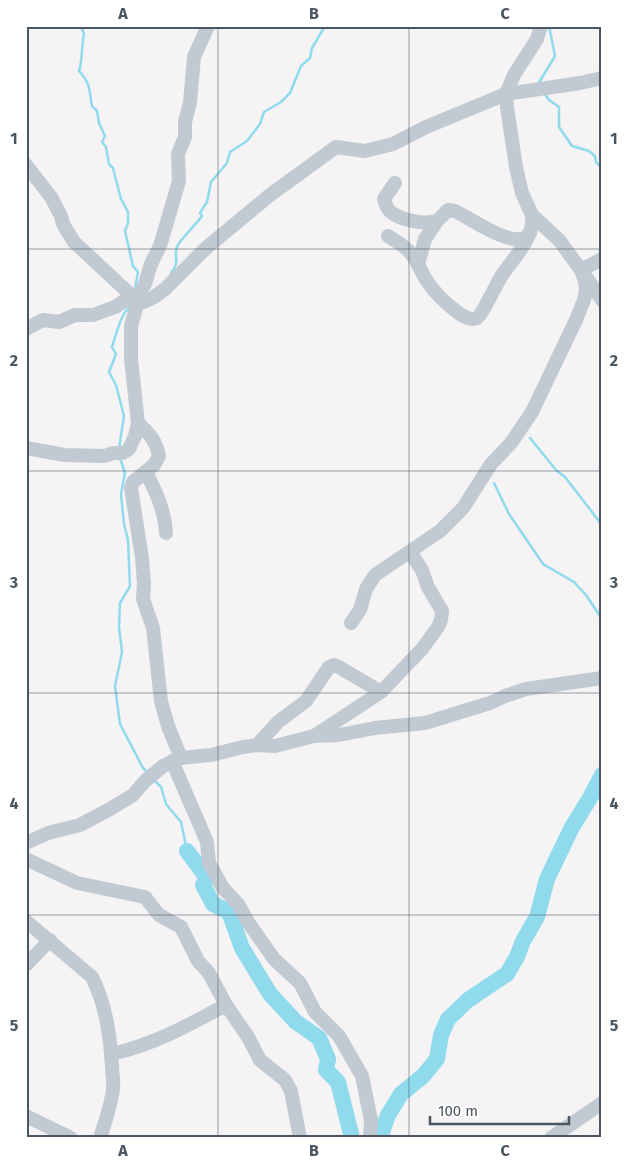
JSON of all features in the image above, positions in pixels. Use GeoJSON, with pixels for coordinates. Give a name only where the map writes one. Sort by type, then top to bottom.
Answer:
{"type":"FeatureCollection","features":[{"type":"Feature","properties":{"kind":"street"},"geometry":{"type":"LineString","coordinates":[[26,329],[43,320],[59,322],[75,315],[93,315],[134,298],[145,284],[151,264],[160,246],[179,181],[178,154],[185,137],[185,122],[190,102],[194,56],[208,26]]}},
{"type":"Feature","properties":{"kind":"street"},"geometry":{"type":"LineString","coordinates":[[388,236],[400,243],[411,253],[426,280],[440,298],[464,317],[472,320],[482,314],[493,290],[530,233],[533,223],[532,215],[522,193],[516,167],[506,107],[506,94],[514,75],[537,39],[542,26]]}},
{"type":"Feature","properties":{"kind":"street"},"geometry":{"type":"LineString","coordinates":[[26,165],[51,197],[63,224],[74,242],[134,298],[144,302],[160,294],[206,248],[270,195],[336,147],[365,152],[393,144],[426,127],[506,94],[602,78]]}},
{"type":"Feature","properties":{"kind":"street"},"geometry":{"type":"LineString","coordinates":[[395,184],[384,200],[392,213],[410,220],[437,221]]}},
{"type":"Feature","properties":{"kind":"street"},"geometry":{"type":"LineString","coordinates":[[418,264],[425,239],[437,221],[448,210],[455,211],[506,237],[519,240],[530,233]]}},
{"type":"Feature","properties":{"kind":"street"},"geometry":{"type":"LineString","coordinates":[[532,215],[559,240],[602,300]]}},
{"type":"Feature","properties":{"kind":"street"},"geometry":{"type":"LineString","coordinates":[[581,270],[602,259]]}},
{"type":"Feature","properties":{"kind":"street"},"geometry":{"type":"LineString","coordinates":[[351,623],[360,610],[370,581],[375,575],[440,531],[463,508],[486,470],[511,443],[528,417],[581,307],[586,291],[581,270]]}},
{"type":"Feature","properties":{"kind":"street"},"geometry":{"type":"LineString","coordinates":[[26,448],[65,456],[105,456],[129,449],[138,424],[131,359],[131,326],[137,305],[134,298]]}},
{"type":"Feature","properties":{"kind":"street"},"geometry":{"type":"LineString","coordinates":[[138,424],[149,433],[156,444],[159,456],[154,465],[133,482],[131,488],[142,558],[143,599],[153,628],[162,708],[177,760],[207,842],[209,863],[223,888],[238,904],[274,959],[300,983],[315,1012],[339,1036],[362,1076],[371,1120],[370,1138]]}},
{"type":"Feature","properties":{"kind":"street"},"geometry":{"type":"LineString","coordinates":[[146,472],[159,499],[166,520],[166,533]]}},
{"type":"Feature","properties":{"kind":"street"},"geometry":{"type":"LineString","coordinates":[[314,736],[380,692],[422,650],[438,627],[442,611],[428,587],[422,570],[410,552]]}},
{"type":"Feature","properties":{"kind":"street"},"geometry":{"type":"LineString","coordinates":[[257,745],[278,722],[306,701],[329,666],[339,667],[380,692]]}},
{"type":"Feature","properties":{"kind":"street"},"geometry":{"type":"LineString","coordinates":[[26,843],[48,833],[80,825],[133,795],[163,766],[189,756],[212,755],[257,745],[275,746],[314,736],[339,735],[375,728],[425,723],[490,703],[526,689],[602,678]]}},
{"type":"Feature","properties":{"kind":"street"},"geometry":{"type":"LineString","coordinates":[[26,859],[77,883],[145,897],[159,914],[181,928],[198,961],[209,973],[226,1005],[248,1037],[260,1060],[285,1080],[291,1091],[300,1138]]}},
{"type":"Feature","properties":{"kind":"street"},"geometry":{"type":"LineString","coordinates":[[26,921],[92,977],[98,990],[106,1014],[113,1088],[100,1138]]}},
{"type":"Feature","properties":{"kind":"street"},"geometry":{"type":"LineString","coordinates":[[26,965],[50,940]]}},
{"type":"Feature","properties":{"kind":"street"},"geometry":{"type":"LineString","coordinates":[[111,1054],[129,1050],[174,1033],[226,1005]]}},
{"type":"Feature","properties":{"kind":"street"},"geometry":{"type":"LineString","coordinates":[[560,1135],[602,1103]]}},
{"type":"Feature","properties":{"kind":"street"},"geometry":{"type":"LineString","coordinates":[[26,1116],[71,1138]]}},
{"type":"Feature","properties":{"kind":"waterway"},"geometry":{"type":"LineString","coordinates":[[82,26],[84,34],[79,71],[88,84],[92,106],[97,111],[99,123],[105,136],[102,142],[106,147],[109,164],[113,168],[121,199],[128,212],[128,223],[125,231],[133,266],[138,272],[135,289]]}},
{"type":"Feature","properties":{"kind":"waterway"},"geometry":{"type":"LineString","coordinates":[[171,273],[176,265],[178,244],[202,216],[200,213],[207,202],[211,182],[227,163],[230,152],[247,141],[260,124],[264,112],[281,102],[290,93],[301,66],[310,58],[312,48],[325,26]]}},
{"type":"Feature","properties":{"kind":"waterway"},"geometry":{"type":"LineString","coordinates":[[538,84],[555,56],[549,26]]}},
{"type":"Feature","properties":{"kind":"waterway"},"geometry":{"type":"LineString","coordinates":[[544,93],[549,100],[559,107],[559,127],[572,146],[589,151],[595,156],[596,162],[602,168]]}},
{"type":"Feature","properties":{"kind":"waterway"},"geometry":{"type":"LineString","coordinates":[[119,448],[124,416],[116,385],[109,372],[116,354],[112,347],[117,331],[121,319],[130,307]]}},
{"type":"Feature","properties":{"kind":"waterway"},"geometry":{"type":"LineString","coordinates":[[530,438],[556,470],[565,477],[602,525]]}},
{"type":"Feature","properties":{"kind":"waterway"},"geometry":{"type":"LineString","coordinates":[[120,458],[125,473],[121,494],[124,524],[128,540],[130,586],[120,603],[119,627],[122,652],[115,686],[120,724],[143,768],[147,772]]}},
{"type":"Feature","properties":{"kind":"waterway"},"geometry":{"type":"LineString","coordinates":[[494,483],[509,514],[543,564],[574,582],[586,595],[602,619]]}},
{"type":"Feature","properties":{"kind":"waterway"},"geometry":{"type":"LineString","coordinates":[[380,1138],[388,1115],[401,1094],[423,1076],[437,1059],[441,1035],[448,1019],[468,1000],[507,974],[537,917],[547,879],[572,827],[602,775]]}},
{"type":"Feature","properties":{"kind":"waterway"},"geometry":{"type":"LineString","coordinates":[[154,780],[161,787],[166,804],[181,822],[187,851]]}},
{"type":"Feature","properties":{"kind":"waterway"},"geometry":{"type":"LineString","coordinates":[[187,851],[207,878],[203,885],[213,904],[229,912],[242,948],[270,994],[296,1022],[319,1038],[328,1059],[326,1070],[338,1082],[352,1138]]}}]}
